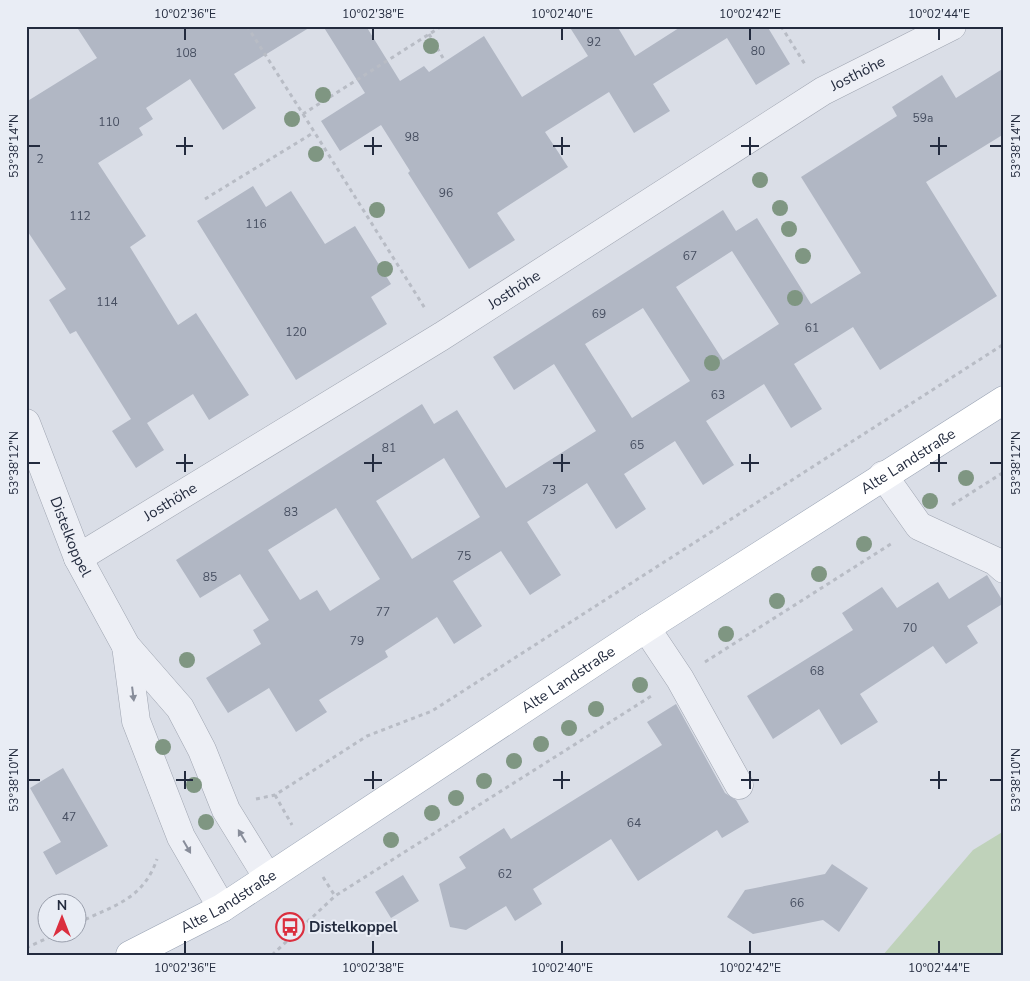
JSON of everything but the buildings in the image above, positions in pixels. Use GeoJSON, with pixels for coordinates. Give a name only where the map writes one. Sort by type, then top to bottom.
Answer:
{"type":"FeatureCollection","features":[{"type":"Feature","properties":{"kind":"main road","name":"Alte Landstraße"},"geometry":{"type":"LineString","coordinates":[[130,955],[222,908],[646,628],[883,475],[1004,400]]}},
{"type":"Feature","properties":{"kind":"street","name":"Josthöhe"},"geometry":{"type":"LineString","coordinates":[[78,558],[442,336],[823,91],[952,26]]}},
{"type":"Feature","properties":{"kind":"street","name":"Distelkoppel"},"geometry":{"type":"LineString","coordinates":[[26,423],[78,558],[126,646],[180,708],[202,750],[226,810],[268,878]]}},
{"type":"Feature","properties":{"kind":"street"},"geometry":{"type":"LineString","coordinates":[[883,475],[919,526],[995,561],[1004,569]]}},
{"type":"Feature","properties":{"kind":"street"},"geometry":{"type":"LineString","coordinates":[[646,628],[680,679],[738,785]]}},
{"type":"Feature","properties":{"kind":"street","name":"Distelkoppel"},"geometry":{"type":"LineString","coordinates":[[126,646],[136,721],[181,837],[222,908]]}},
{"type":"Feature","properties":{"kind":"path"},"geometry":{"type":"LineString","coordinates":[[247,26],[303,114],[313,134],[442,336]]}},
{"type":"Feature","properties":{"kind":"path"},"geometry":{"type":"LineString","coordinates":[[303,114],[442,26]]}},
{"type":"Feature","properties":{"kind":"path"},"geometry":{"type":"LineString","coordinates":[[781,26],[823,91]]}},
{"type":"Feature","properties":{"kind":"path"},"geometry":{"type":"LineString","coordinates":[[429,34],[443,58]]}},
{"type":"Feature","properties":{"kind":"path"},"geometry":{"type":"LineString","coordinates":[[205,198],[313,134]]}},
{"type":"Feature","properties":{"kind":"path"},"geometry":{"type":"LineString","coordinates":[[247,801],[275,794],[367,736],[432,711],[1004,344]]}},
{"type":"Feature","properties":{"kind":"path"},"geometry":{"type":"LineString","coordinates":[[272,955],[335,896],[1004,472]]}},
{"type":"Feature","properties":{"kind":"path"},"geometry":{"type":"LineString","coordinates":[[275,794],[287,817]]}},
{"type":"Feature","properties":{"kind":"path"},"geometry":{"type":"LineString","coordinates":[[88,918],[137,893],[151,876],[159,853]]}},
{"type":"Feature","properties":{"kind":"path"},"geometry":{"type":"LineString","coordinates":[[327,884],[335,896]]}},
{"type":"Feature","properties":{"kind":"path"},"geometry":{"type":"LineString","coordinates":[[26,948],[38,942]]}},
{"type":"Feature","properties":{"kind":"green space"},"geometry":{"type":"Polygon","coordinates":[[[1004,831],[1004,955],[883,955],[973,850],[1004,831]]]}},
{"type":"Feature","properties":{"kind":"place","name":"Distelkoppel"},"geometry":{"type":"Point","coordinates":[290,927]}}]}
